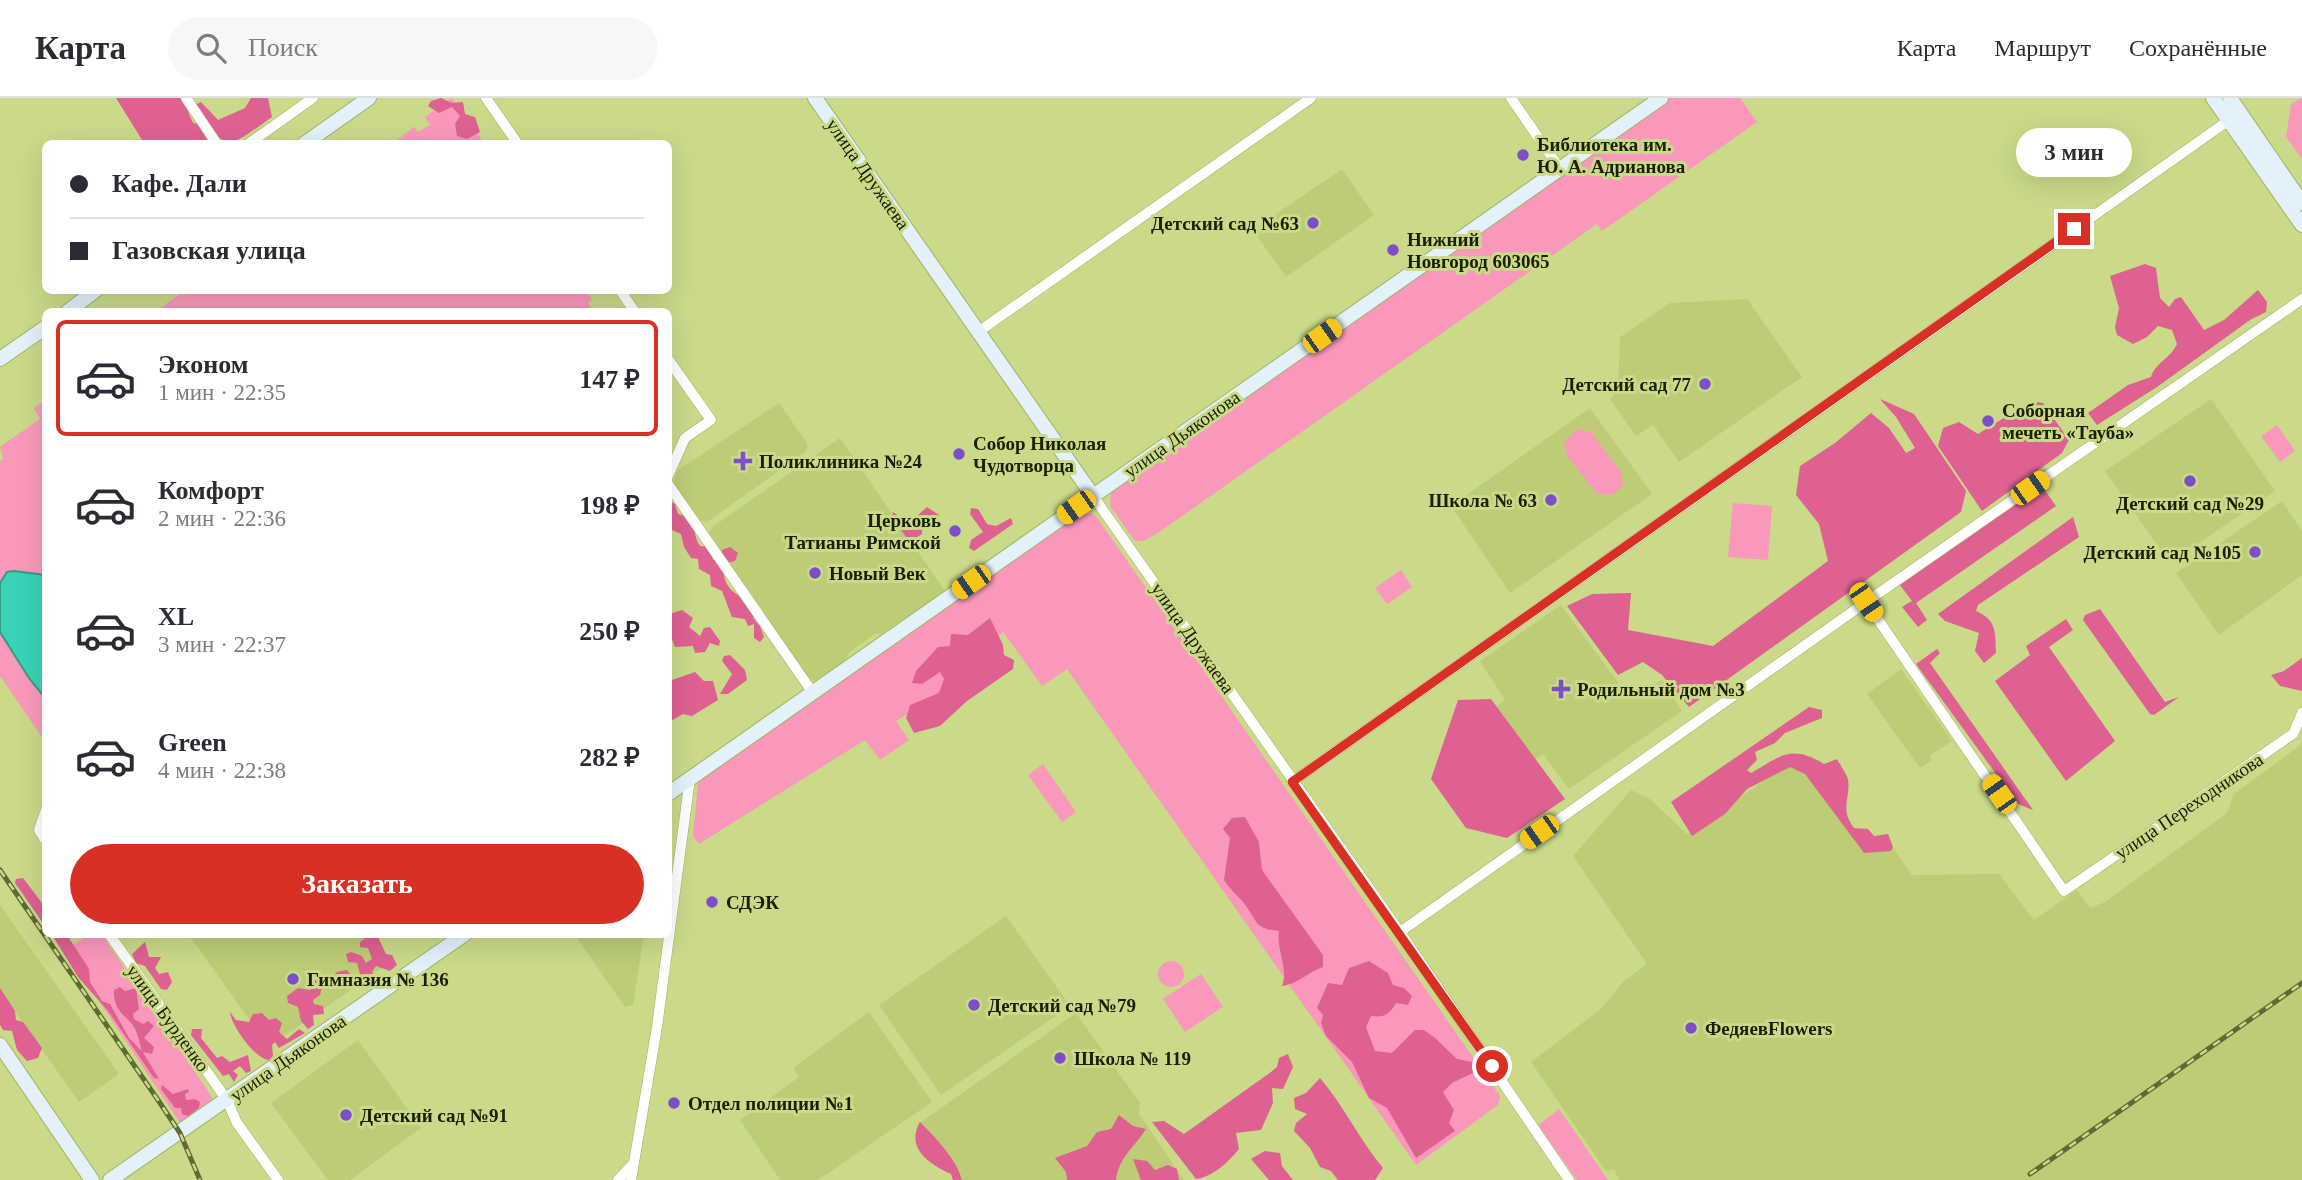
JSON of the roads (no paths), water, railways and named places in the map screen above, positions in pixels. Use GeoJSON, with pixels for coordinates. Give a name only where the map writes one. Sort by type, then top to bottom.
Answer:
{"type":"FeatureCollection","features":[{"type":"Feature","properties":{"kind":"main road"},"geometry":{"type":"LineString","coordinates":[[310,140],[369,98]]}},
{"type":"Feature","properties":{"kind":"main road","name":"улица Дружаева"},"geometry":{"type":"LineString","coordinates":[[815,98],[1093,496]]}},
{"type":"Feature","properties":{"kind":"main road","name":"улица Дьяконова"},"geometry":{"type":"LineString","coordinates":[[672,791],[1661,98]]}},
{"type":"Feature","properties":{"kind":"main road"},"geometry":{"type":"LineString","coordinates":[[2213,98],[2234,116],[2302,203]]}},
{"type":"Feature","properties":{"kind":"main road"},"geometry":{"type":"LineString","coordinates":[[2230,98],[2234,116],[2302,225]]}},
{"type":"Feature","properties":{"kind":"main road"},"geometry":{"type":"LineString","coordinates":[[72,308],[91,294]]}},
{"type":"Feature","properties":{"kind":"main road"},"geometry":{"type":"LineString","coordinates":[[0,359],[42,330]]}},
{"type":"Feature","properties":{"kind":"main road","name":"улица Дьяконова"},"geometry":{"type":"LineString","coordinates":[[110,1180],[459,938]]}},
{"type":"Feature","properties":{"kind":"main road"},"geometry":{"type":"LineString","coordinates":[[0,1045],[92,1180]]}},
{"type":"Feature","properties":{"kind":"street"},"geometry":{"type":"LineString","coordinates":[[186,98],[214,140]]}},
{"type":"Feature","properties":{"kind":"street"},"geometry":{"type":"LineString","coordinates":[[254,140],[313,98]]}},
{"type":"Feature","properties":{"kind":"street"},"geometry":{"type":"LineString","coordinates":[[486,98],[515,140]]}},
{"type":"Feature","properties":{"kind":"street"},"geometry":{"type":"LineString","coordinates":[[978,332],[1311,98]]}},
{"type":"Feature","properties":{"kind":"street"},"geometry":{"type":"LineString","coordinates":[[1511,98],[1560,170]]}},
{"type":"Feature","properties":{"kind":"street"},"geometry":{"type":"LineString","coordinates":[[1292,782],[2234,116]]}},
{"type":"Feature","properties":{"kind":"street"},"geometry":{"type":"LineString","coordinates":[[1400,932],[1866,602],[2302,299]]}},
{"type":"Feature","properties":{"kind":"street"},"geometry":{"type":"LineString","coordinates":[[672,365],[711,420],[685,438],[672,467]]}},
{"type":"Feature","properties":{"kind":"street"},"geometry":{"type":"LineString","coordinates":[[672,491],[813,693]]}},
{"type":"Feature","properties":{"kind":"street","name":"улица Дружаева"},"geometry":{"type":"LineString","coordinates":[[1093,496],[1400,932],[1569,1180]]}},
{"type":"Feature","properties":{"kind":"street","name":"улица Переходникова"},"geometry":{"type":"LineString","coordinates":[[1866,602],[2064,891],[2293,734],[2302,713]]}},
{"type":"Feature","properties":{"kind":"street"},"geometry":{"type":"LineString","coordinates":[[672,914],[690,778]]}},
{"type":"Feature","properties":{"kind":"street","name":"улица Бурденко"},"geometry":{"type":"LineString","coordinates":[[112,938],[227,1100],[237,1123],[278,1180]]}},
{"type":"Feature","properties":{"kind":"street"},"geometry":{"type":"LineString","coordinates":[[631,1180],[669,938]]}},
{"type":"Feature","properties":{"kind":"street"},"geometry":{"type":"LineString","coordinates":[[618,1180],[632,1164]]}},
{"type":"Feature","properties":{"kind":"water"},"geometry":{"type":"Polygon","coordinates":[[[7,572],[42,575],[42,694],[0,632],[0,583],[7,572]]]}},
{"type":"Feature","properties":{"kind":"railway"},"geometry":{"type":"LineString","coordinates":[[0,870],[42,931]]}},
{"type":"Feature","properties":{"kind":"railway"},"geometry":{"type":"LineString","coordinates":[[47,938],[180,1133],[200,1180]]}},
{"type":"Feature","properties":{"kind":"railway"},"geometry":{"type":"LineString","coordinates":[[2030,1174],[2302,983]]}},
{"type":"Feature","properties":{"kind":"place","name":"Библиотека им. Ю. А. Адрианова"},"geometry":{"type":"Point","coordinates":[1523,155]}},
{"type":"Feature","properties":{"kind":"place","name":"Детский сад №63"},"geometry":{"type":"Point","coordinates":[1313,223]}},
{"type":"Feature","properties":{"kind":"place","name":"Нижний Новгород 603065"},"geometry":{"type":"Point","coordinates":[1393,250]}},
{"type":"Feature","properties":{"kind":"place","name":"Детский сад 77"},"geometry":{"type":"Point","coordinates":[1705,384]}},
{"type":"Feature","properties":{"kind":"place","name":"Соборная мечеть «Тауба»"},"geometry":{"type":"Point","coordinates":[1988,421]}},
{"type":"Feature","properties":{"kind":"place","name":"Собор Николая Чудотворца"},"geometry":{"type":"Point","coordinates":[959,454]}},
{"type":"Feature","properties":{"kind":"place","name":"Поликлиника №24"},"geometry":{"type":"Point","coordinates":[743,461]}},
{"type":"Feature","properties":{"kind":"place","name":"Детский сад №29"},"geometry":{"type":"Point","coordinates":[2190,481]}},
{"type":"Feature","properties":{"kind":"place","name":"Школа № 63"},"geometry":{"type":"Point","coordinates":[1551,500]}},
{"type":"Feature","properties":{"kind":"place","name":"Церковь Татианы Римской"},"geometry":{"type":"Point","coordinates":[955,531]}},
{"type":"Feature","properties":{"kind":"place","name":"Детский сад №105"},"geometry":{"type":"Point","coordinates":[2255,552]}},
{"type":"Feature","properties":{"kind":"place","name":"Новый Век"},"geometry":{"type":"Point","coordinates":[815,573]}},
{"type":"Feature","properties":{"kind":"place","name":"Родильный дом №3"},"geometry":{"type":"Point","coordinates":[1561,689]}},
{"type":"Feature","properties":{"kind":"place","name":"СДЭК"},"geometry":{"type":"Point","coordinates":[712,902]}},
{"type":"Feature","properties":{"kind":"place","name":"Гимназия № 136"},"geometry":{"type":"Point","coordinates":[293,979]}},
{"type":"Feature","properties":{"kind":"place","name":"Детский сад №79"},"geometry":{"type":"Point","coordinates":[974,1005]}},
{"type":"Feature","properties":{"kind":"place","name":"ФедяевFlowers"},"geometry":{"type":"Point","coordinates":[1691,1028]}},
{"type":"Feature","properties":{"kind":"place","name":"Школа № 119"},"geometry":{"type":"Point","coordinates":[1060,1058]}},
{"type":"Feature","properties":{"kind":"place","name":"Отдел полиции №1"},"geometry":{"type":"Point","coordinates":[674,1103]}},
{"type":"Feature","properties":{"kind":"place","name":"Детский сад №91"},"geometry":{"type":"Point","coordinates":[346,1115]}}]}
